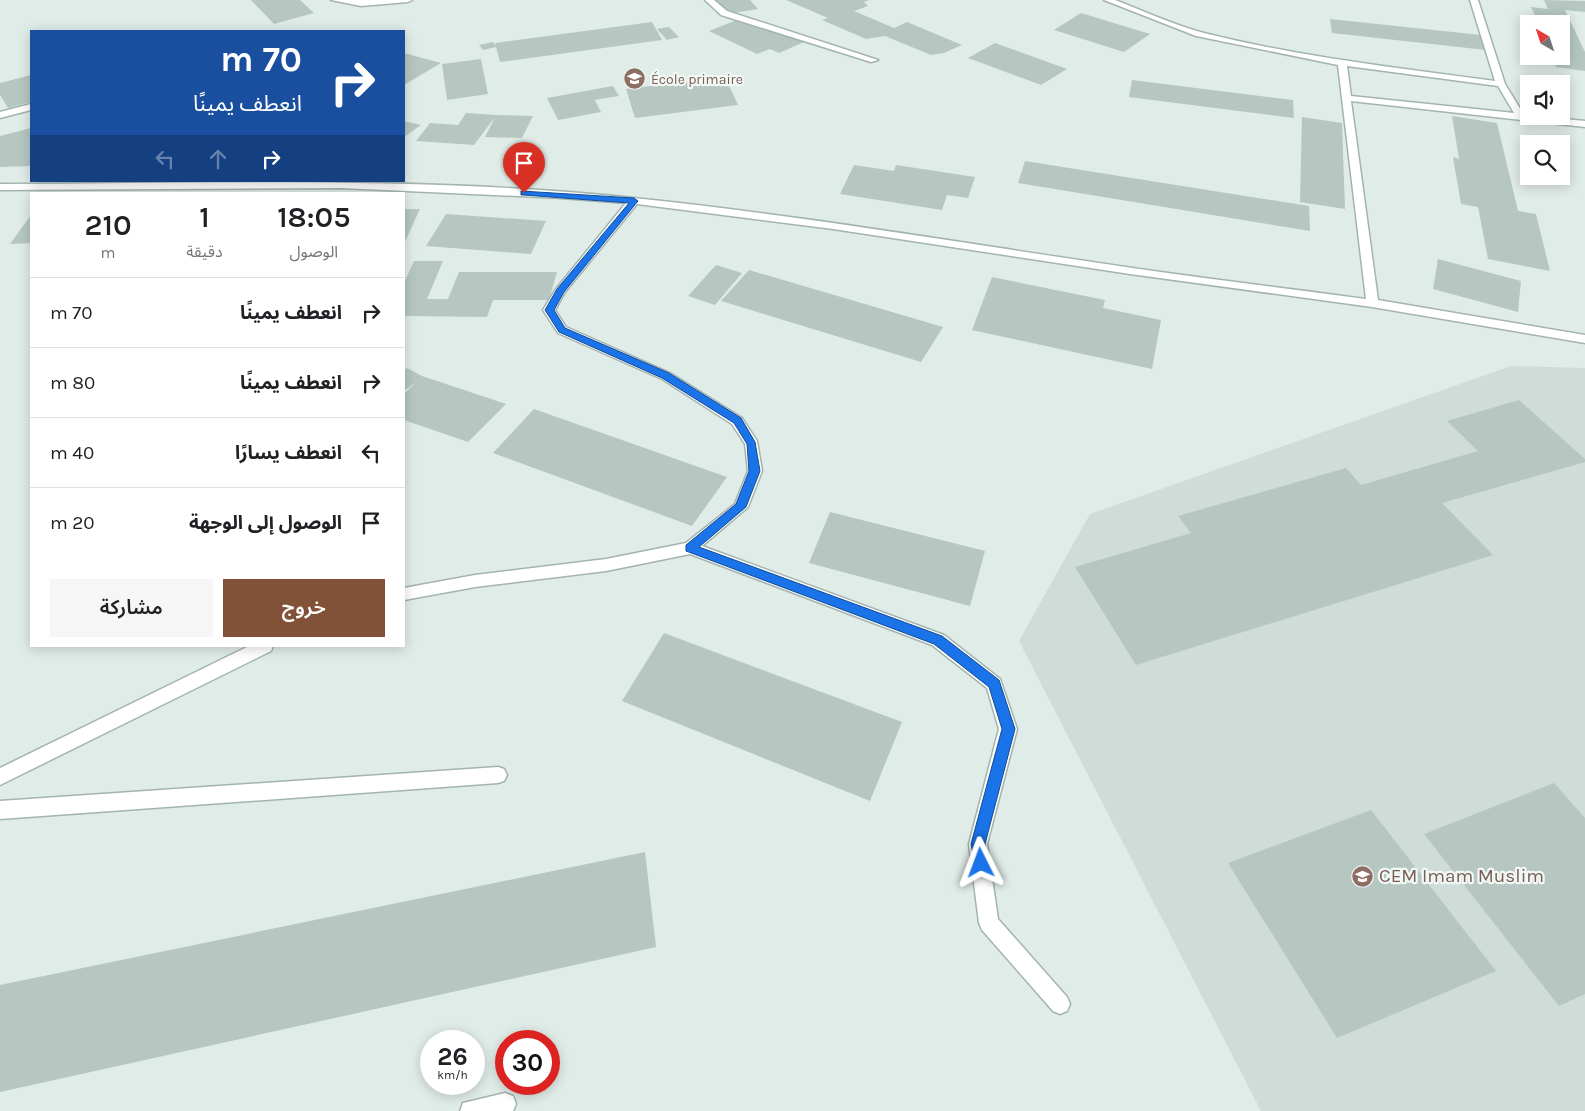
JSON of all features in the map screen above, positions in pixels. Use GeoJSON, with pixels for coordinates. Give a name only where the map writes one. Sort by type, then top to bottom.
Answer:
{"type":"FeatureCollection","features":[{"type":"Feature","properties":{"kind":"street"},"geometry":{"type":"LineString","coordinates":[[337,0],[361,4],[408,0]]}},
{"type":"Feature","properties":{"kind":"street"},"geometry":{"type":"LineString","coordinates":[[709,0],[724,13],[874,60]]}},
{"type":"Feature","properties":{"kind":"street"},"geometry":{"type":"LineString","coordinates":[[1108,0],[1199,34],[1250,46],[1342,63],[1501,84]]}},
{"type":"Feature","properties":{"kind":"street"},"geometry":{"type":"LineString","coordinates":[[1474,0],[1501,84],[1520,115]]}},
{"type":"Feature","properties":{"kind":"street"},"geometry":{"type":"LineString","coordinates":[[1342,63],[1372,303]]}},
{"type":"Feature","properties":{"kind":"street"},"geometry":{"type":"LineString","coordinates":[[1347,98],[1520,117]]}},
{"type":"Feature","properties":{"kind":"street"},"geometry":{"type":"LineString","coordinates":[[0,115],[30,107]]}},
{"type":"Feature","properties":{"kind":"street"},"geometry":{"type":"LineString","coordinates":[[1570,122],[1585,124]]}},
{"type":"Feature","properties":{"kind":"street"},"geometry":{"type":"LineString","coordinates":[[0,187],[341,185],[561,194],[634,201],[833,226],[1120,269],[1372,303],[1585,339]]}},
{"type":"Feature","properties":{"kind":"street"},"geometry":{"type":"LineString","coordinates":[[405,594],[475,581],[606,565],[690,548],[741,507],[755,471],[752,444],[737,421],[666,376],[562,330],[549,310],[560,291],[634,201]]}},
{"type":"Feature","properties":{"kind":"street"},"geometry":{"type":"LineString","coordinates":[[690,548],[938,640],[994,684],[1008,729],[978,844],[989,923],[1060,1004]]}},
{"type":"Feature","properties":{"kind":"street"},"geometry":{"type":"LineString","coordinates":[[0,777],[263,647]]}},
{"type":"Feature","properties":{"kind":"street"},"geometry":{"type":"LineString","coordinates":[[0,810],[498,775]]}},
{"type":"Feature","properties":{"kind":"street"},"geometry":{"type":"LineString","coordinates":[[471,1111],[505,1104]]}},
{"type":"Feature","properties":{"kind":"shaded area","name":"CEM Imam Muslim"},"geometry":{"type":"Polygon","coordinates":[[[1511,366],[1585,368],[1585,1111],[1261,1111],[1019,641],[1090,514],[1511,366]]]}},
{"type":"Feature","properties":{"kind":"building"},"geometry":{"type":"Polygon","coordinates":[[[251,0],[300,0],[314,13],[274,24],[251,0]]]}},
{"type":"Feature","properties":{"kind":"building"},"geometry":{"type":"Polygon","coordinates":[[[708,0],[750,0],[758,9],[720,15],[708,0]]]}},
{"type":"Feature","properties":{"kind":"building"},"geometry":{"type":"Polygon","coordinates":[[[786,0],[870,0],[864,2],[868,6],[854,11],[894,28],[907,22],[962,45],[944,53],[931,55],[885,36],[866,39],[822,20],[828,18],[786,0]]]}},
{"type":"Feature","properties":{"kind":"building"},"geometry":{"type":"Polygon","coordinates":[[[1544,0],[1585,1],[1585,12],[1565,10],[1567,15],[1535,15],[1531,7],[1548,9],[1544,0]]]}},
{"type":"Feature","properties":{"kind":"building"},"geometry":{"type":"Polygon","coordinates":[[[1081,13],[1150,34],[1124,52],[1054,30],[1081,13]]]}},
{"type":"Feature","properties":{"kind":"building"},"geometry":{"type":"Polygon","coordinates":[[[747,16],[804,42],[779,53],[770,49],[757,54],[709,31],[747,16]]]}},
{"type":"Feature","properties":{"kind":"building"},"geometry":{"type":"Polygon","coordinates":[[[1330,19],[1481,35],[1486,50],[1332,33],[1330,19]]]}},
{"type":"Feature","properties":{"kind":"building"},"geometry":{"type":"Polygon","coordinates":[[[1570,20],[1585,52],[1585,71],[1556,67],[1555,65],[1570,65],[1570,20]]]}},
{"type":"Feature","properties":{"kind":"building"},"geometry":{"type":"Polygon","coordinates":[[[652,22],[662,40],[500,62],[496,47],[483,50],[479,45],[493,42],[496,46],[495,43],[652,22]]]}},
{"type":"Feature","properties":{"kind":"building"},"geometry":{"type":"Polygon","coordinates":[[[669,27],[679,37],[667,40],[657,29],[669,27]]]}},
{"type":"Feature","properties":{"kind":"building"},"geometry":{"type":"Polygon","coordinates":[[[995,43],[1067,69],[1041,85],[968,58],[995,43]]]}},
{"type":"Feature","properties":{"kind":"building"},"geometry":{"type":"Polygon","coordinates":[[[405,53],[441,63],[405,84],[405,53]]]}},
{"type":"Feature","properties":{"kind":"building"},"geometry":{"type":"Polygon","coordinates":[[[481,59],[488,94],[447,100],[442,64],[481,59]]]}},
{"type":"Feature","properties":{"kind":"building"},"geometry":{"type":"Polygon","coordinates":[[[30,75],[30,102],[8,108],[0,95],[0,83],[30,75]]]}},
{"type":"Feature","properties":{"kind":"building"},"geometry":{"type":"Polygon","coordinates":[[[725,77],[738,105],[635,118],[626,89],[725,77]]]}},
{"type":"Feature","properties":{"kind":"building"},"geometry":{"type":"Polygon","coordinates":[[[1132,80],[1293,100],[1294,118],[1129,97],[1132,80]]]}},
{"type":"Feature","properties":{"kind":"building"},"geometry":{"type":"Polygon","coordinates":[[[613,86],[619,96],[595,100],[601,112],[558,120],[547,98],[613,86]]]}},
{"type":"Feature","properties":{"kind":"building"},"geometry":{"type":"Polygon","coordinates":[[[466,113],[533,116],[522,138],[485,137],[495,117],[474,145],[416,141],[430,123],[458,125],[466,113]]]}},
{"type":"Feature","properties":{"kind":"building"},"geometry":{"type":"Polygon","coordinates":[[[1452,116],[1497,123],[1518,211],[1536,214],[1550,271],[1488,259],[1478,207],[1461,204],[1453,157],[1459,159],[1452,116]]]}},
{"type":"Feature","properties":{"kind":"building"},"geometry":{"type":"Polygon","coordinates":[[[1302,117],[1342,123],[1345,209],[1300,202],[1302,117]]]}},
{"type":"Feature","properties":{"kind":"building"},"geometry":{"type":"Polygon","coordinates":[[[405,121],[421,125],[405,136],[405,121]]]}},
{"type":"Feature","properties":{"kind":"building"},"geometry":{"type":"Polygon","coordinates":[[[30,128],[30,166],[0,167],[0,136],[30,128]]]}},
{"type":"Feature","properties":{"kind":"building"},"geometry":{"type":"Polygon","coordinates":[[[1025,161],[1309,206],[1310,231],[1018,183],[1025,161]]]}},
{"type":"Feature","properties":{"kind":"building"},"geometry":{"type":"Polygon","coordinates":[[[854,165],[894,171],[896,165],[975,177],[968,198],[947,195],[942,210],[840,194],[854,165]]]}},
{"type":"Feature","properties":{"kind":"building"},"geometry":{"type":"Polygon","coordinates":[[[405,209],[420,209],[405,242],[405,209]]]}},
{"type":"Feature","properties":{"kind":"building"},"geometry":{"type":"Polygon","coordinates":[[[446,214],[546,221],[531,254],[426,246],[446,214]]]}},
{"type":"Feature","properties":{"kind":"building"},"geometry":{"type":"Polygon","coordinates":[[[30,216],[30,243],[10,244],[30,216]]]}},
{"type":"Feature","properties":{"kind":"building"},"geometry":{"type":"Polygon","coordinates":[[[1438,259],[1521,281],[1518,312],[1433,289],[1438,259]]]}},
{"type":"Feature","properties":{"kind":"building"},"geometry":{"type":"Polygon","coordinates":[[[414,261],[443,261],[427,299],[448,299],[459,272],[557,272],[549,300],[493,300],[487,317],[405,316],[405,281],[414,261]]]}},
{"type":"Feature","properties":{"kind":"building"},"geometry":{"type":"Polygon","coordinates":[[[716,265],[742,273],[715,305],[688,296],[716,265]]]}},
{"type":"Feature","properties":{"kind":"building"},"geometry":{"type":"Polygon","coordinates":[[[749,270],[943,327],[921,362],[721,301],[749,270]]]}},
{"type":"Feature","properties":{"kind":"building"},"geometry":{"type":"Polygon","coordinates":[[[992,277],[1105,300],[1103,308],[1161,320],[1152,369],[972,330],[992,277]]]}},
{"type":"Feature","properties":{"kind":"building"},"geometry":{"type":"Polygon","coordinates":[[[407,368],[422,376],[506,404],[468,442],[405,420],[405,393],[416,382],[405,390],[405,370],[407,368]]]}},
{"type":"Feature","properties":{"kind":"building"},"geometry":{"type":"Polygon","coordinates":[[[1519,400],[1585,459],[1585,462],[1442,503],[1493,555],[1136,665],[1075,567],[1191,533],[1178,516],[1346,468],[1361,485],[1478,451],[1447,421],[1519,400]]]}},
{"type":"Feature","properties":{"kind":"building"},"geometry":{"type":"Polygon","coordinates":[[[534,409],[727,477],[692,526],[493,453],[534,409]]]}},
{"type":"Feature","properties":{"kind":"building"},"geometry":{"type":"Polygon","coordinates":[[[830,512],[985,551],[970,606],[809,563],[830,512]]]}},
{"type":"Feature","properties":{"kind":"building"},"geometry":{"type":"Polygon","coordinates":[[[664,633],[902,722],[870,801],[622,701],[664,633]]]}},
{"type":"Feature","properties":{"kind":"building"},"geometry":{"type":"Polygon","coordinates":[[[1554,783],[1585,818],[1585,994],[1559,1006],[1424,834],[1554,783]]]}},
{"type":"Feature","properties":{"kind":"building"},"geometry":{"type":"Polygon","coordinates":[[[1371,810],[1496,971],[1337,1038],[1228,863],[1371,810]]]}},
{"type":"Feature","properties":{"kind":"building"},"geometry":{"type":"Polygon","coordinates":[[[645,852],[656,947],[0,1092],[0,985],[645,852]]]}},
{"type":"Feature","properties":{"kind":"place","name":"École primaire"},"geometry":{"type":"Point","coordinates":[635,79]}},
{"type":"Feature","properties":{"kind":"place","name":"CEM Imam Muslim"},"geometry":{"type":"Point","coordinates":[1363,876]}},
{"type":"Feature","properties":{"kind":"route"},"geometry":{"type":"LineString","coordinates":[[524,193],[561,194],[634,201],[560,291],[549,310],[562,330],[666,376],[737,421],[752,444],[755,471],[741,507],[690,548],[938,640],[994,684],[1008,729],[978,844],[981,863]]}}]}
